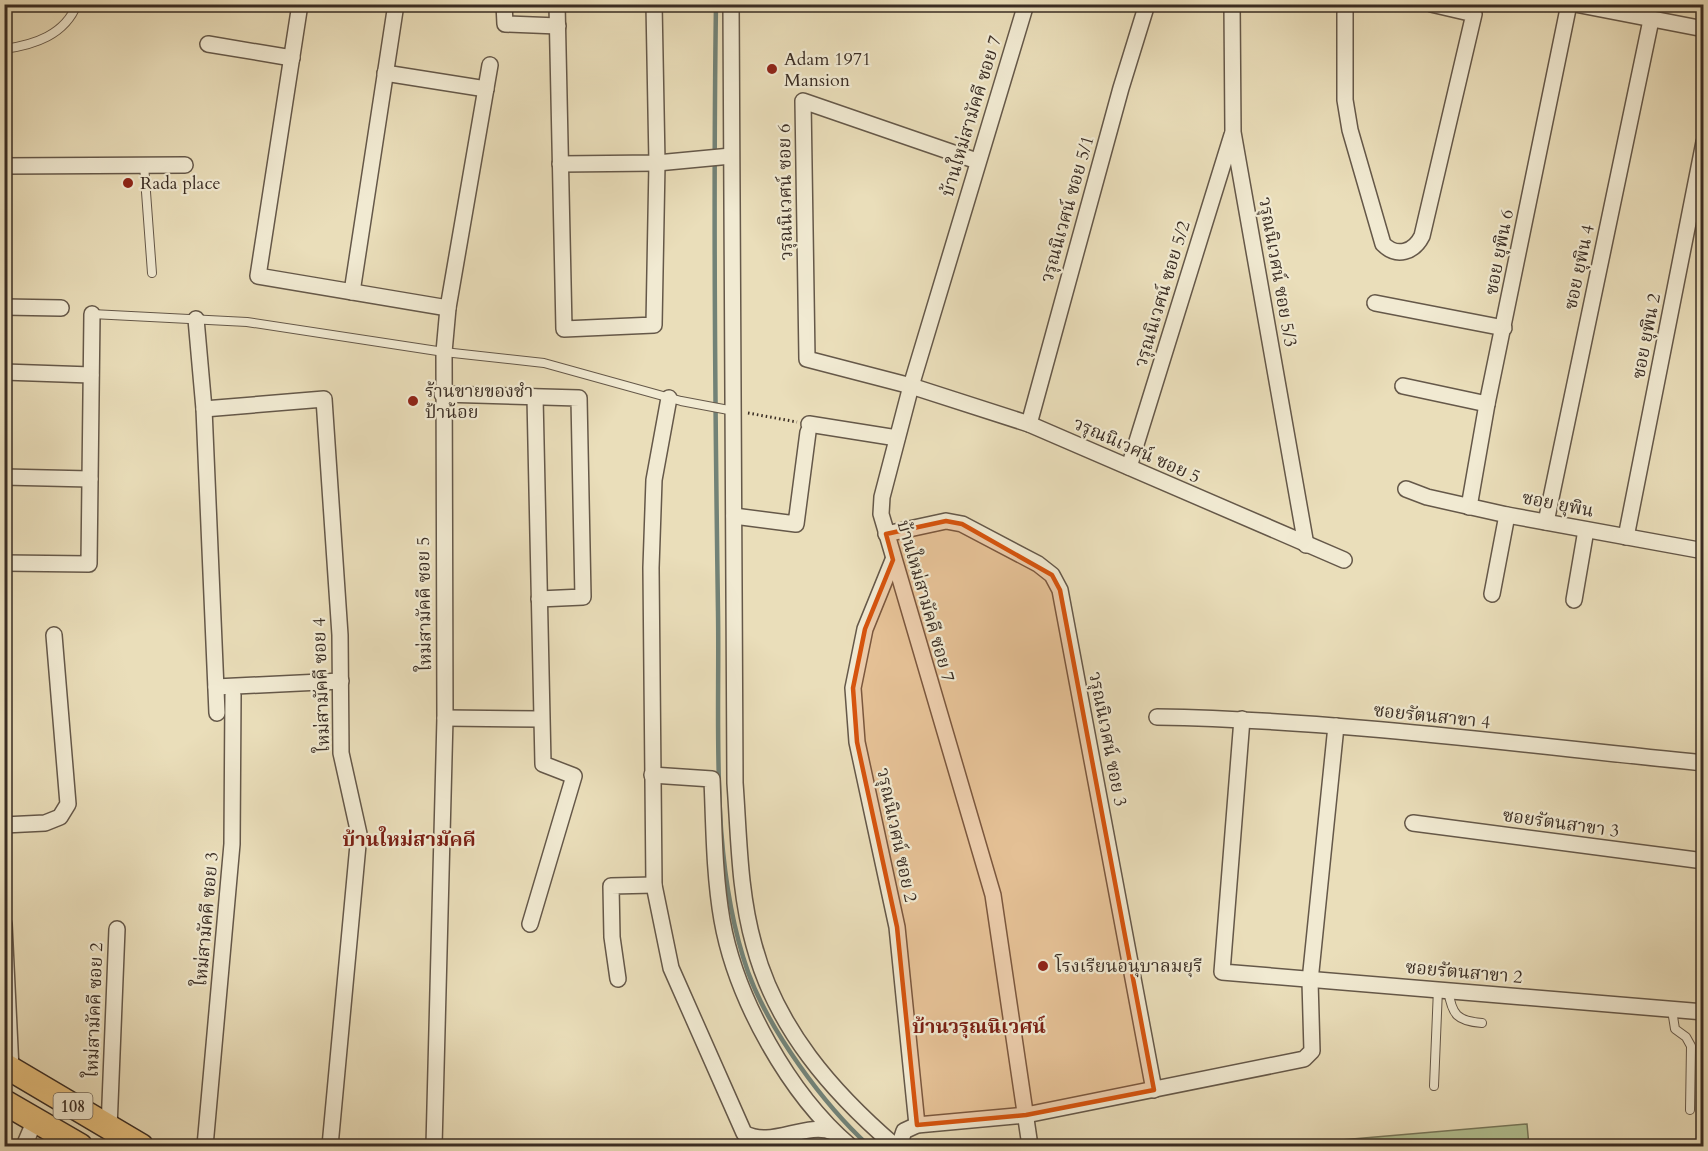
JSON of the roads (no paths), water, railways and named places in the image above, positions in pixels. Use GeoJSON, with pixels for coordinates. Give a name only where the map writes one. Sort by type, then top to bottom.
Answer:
{"type":"FeatureCollection","features":[{"type":"Feature","properties":{"kind":"main road","name":"108"},"geometry":{"type":"LineString","coordinates":[[8,1067],[141,1146]]}},
{"type":"Feature","properties":{"kind":"main road","name":"108"},"geometry":{"type":"LineString","coordinates":[[4,1102],[80,1146]]}},
{"type":"Feature","properties":{"kind":"street"},"geometry":{"type":"LineString","coordinates":[[300,4],[258,276],[448,308]]}},
{"type":"Feature","properties":{"kind":"street"},"geometry":{"type":"LineString","coordinates":[[352,291],[396,4]]}},
{"type":"Feature","properties":{"kind":"street"},"geometry":{"type":"LineString","coordinates":[[504,4],[505,24],[558,26]]}},
{"type":"Feature","properties":{"kind":"street"},"geometry":{"type":"LineString","coordinates":[[558,4],[564,329],[654,325],[657,163],[654,4]]}},
{"type":"Feature","properties":{"kind":"street"},"geometry":{"type":"LineString","coordinates":[[731,4],[729,410],[734,516],[735,783],[740,858],[753,944],[775,1001],[811,1061],[849,1105],[897,1146],[904,1131],[917,1125],[1026,1115],[1304,1059],[1312,1051],[1311,981],[1336,726]]}},
{"type":"Feature","properties":{"kind":"street","name":"บ้านใหม่สามัคคี ซอย 7"},"geometry":{"type":"LineString","coordinates":[[1026,4],[911,386],[882,497],[881,514],[993,895],[1030,1146]]}},
{"type":"Feature","properties":{"kind":"street","name":"วรุณนิเวศน์ ซอย 5/1"},"geometry":{"type":"LineString","coordinates":[[1029,424],[1118,99],[1147,4]]}},
{"type":"Feature","properties":{"kind":"street","name":"วรุณนิเวศน์ ซอย 5/3"},"geometry":{"type":"LineString","coordinates":[[1232,4],[1233,132],[1306,545]]}},
{"type":"Feature","properties":{"kind":"street"},"geometry":{"type":"LineString","coordinates":[[1345,4],[1345,100],[1350,130],[1383,244],[1394,252],[1413,249],[1422,236],[1474,14],[1431,4]]}},
{"type":"Feature","properties":{"kind":"street","name":"ซอย ยุพิน 6"},"geometry":{"type":"LineString","coordinates":[[1469,507],[1487,404],[1569,4]]}},
{"type":"Feature","properties":{"kind":"street"},"geometry":{"type":"LineString","coordinates":[[1575,4],[1704,29]]}},
{"type":"Feature","properties":{"kind":"street","name":"ซอย ยุพิน 4"},"geometry":{"type":"LineString","coordinates":[[1546,522],[1651,20]]}},
{"type":"Feature","properties":{"kind":"street"},"geometry":{"type":"LineString","coordinates":[[208,45],[292,58]]}},
{"type":"Feature","properties":{"kind":"street","name":"ใหม่สามัคคี ซอย 5"},"geometry":{"type":"LineString","coordinates":[[434,1146],[445,718],[442,394],[444,352],[448,308],[490,65]]}},
{"type":"Feature","properties":{"kind":"street"},"geometry":{"type":"LineString","coordinates":[[385,73],[486,89]]}},
{"type":"Feature","properties":{"kind":"street","name":"วรุณนิเวศน์ ซอย 6"},"geometry":{"type":"LineString","coordinates":[[911,386],[807,359],[803,101],[977,161]]}},
{"type":"Feature","properties":{"kind":"street","name":"วรุณนิเวศน์ ซอย 5/2"},"geometry":{"type":"LineString","coordinates":[[1129,467],[1233,132]]}},
{"type":"Feature","properties":{"kind":"street","name":"ซอย ยุพิน 2"},"geometry":{"type":"LineString","coordinates":[[1626,537],[1704,142]]}},
{"type":"Feature","properties":{"kind":"street"},"geometry":{"type":"LineString","coordinates":[[560,164],[657,163],[731,156]]}},
{"type":"Feature","properties":{"kind":"street"},"geometry":{"type":"LineString","coordinates":[[4,166],[185,165]]}},
{"type":"Feature","properties":{"kind":"street"},"geometry":{"type":"LineString","coordinates":[[1375,303],[1504,328]]}},
{"type":"Feature","properties":{"kind":"street"},"geometry":{"type":"LineString","coordinates":[[4,307],[61,308]]}},
{"type":"Feature","properties":{"kind":"street"},"geometry":{"type":"LineString","coordinates":[[4,563],[89,564],[92,314]]}},
{"type":"Feature","properties":{"kind":"street"},"geometry":{"type":"LineString","coordinates":[[196,318],[204,409],[217,713]]}},
{"type":"Feature","properties":{"kind":"street"},"geometry":{"type":"LineString","coordinates":[[4,372],[91,375]]}},
{"type":"Feature","properties":{"kind":"street","name":"วรุณนิเวศน์ ซอย 5"},"geometry":{"type":"LineString","coordinates":[[911,386],[1029,424],[1344,560]]}},
{"type":"Feature","properties":{"kind":"street"},"geometry":{"type":"LineString","coordinates":[[1403,386],[1487,404]]}},
{"type":"Feature","properties":{"kind":"street"},"geometry":{"type":"LineString","coordinates":[[442,394],[579,398],[583,597],[539,598]]}},
{"type":"Feature","properties":{"kind":"street"},"geometry":{"type":"LineString","coordinates":[[530,924],[574,776],[543,764],[535,397]]}},
{"type":"Feature","properties":{"kind":"street"},"geometry":{"type":"LineString","coordinates":[[669,398],[654,480],[651,568],[654,885],[671,968],[740,1128],[754,1137],[818,1129],[834,1132]]}},
{"type":"Feature","properties":{"kind":"street","name":"ใหม่สามัคคี ซอย 4"},"geometry":{"type":"LineString","coordinates":[[204,409],[324,399],[340,635],[341,753],[359,834],[330,1146]]}},
{"type":"Feature","properties":{"kind":"street"},"geometry":{"type":"LineString","coordinates":[[734,516],[795,524],[809,428],[897,438]]}},
{"type":"Feature","properties":{"kind":"street"},"geometry":{"type":"LineString","coordinates":[[4,477],[90,479]]}},
{"type":"Feature","properties":{"kind":"street","name":"ซอย ยุพิน"},"geometry":{"type":"LineString","coordinates":[[1406,489],[1469,507],[1704,551]]}},
{"type":"Feature","properties":{"kind":"street"},"geometry":{"type":"LineString","coordinates":[[1492,594],[1507,514]]}},
{"type":"Feature","properties":{"kind":"street","name":"วรุณนิเวศน์ ซอย 3"},"geometry":{"type":"LineString","coordinates":[[886,534],[946,521],[962,524],[1038,564],[1052,575],[1060,590],[1154,1090]]}},
{"type":"Feature","properties":{"kind":"street"},"geometry":{"type":"LineString","coordinates":[[1574,600],[1586,530]]}},
{"type":"Feature","properties":{"kind":"street","name":"วรุณนิเวศน์ ซอย 2"},"geometry":{"type":"LineString","coordinates":[[893,560],[865,629],[853,688],[857,742],[897,927],[917,1125]]}},
{"type":"Feature","properties":{"kind":"street"},"geometry":{"type":"LineString","coordinates":[[4,825],[45,823],[60,817],[68,804],[54,635]]}},
{"type":"Feature","properties":{"kind":"street"},"geometry":{"type":"LineString","coordinates":[[216,687],[340,681]]}},
{"type":"Feature","properties":{"kind":"street","name":"ใหม่สามัคคี ซอย 3"},"geometry":{"type":"LineString","coordinates":[[205,1146],[232,844],[234,695]]}},
{"type":"Feature","properties":{"kind":"street","name":"ซอยรัตนสาขา 4"},"geometry":{"type":"LineString","coordinates":[[1157,717],[1242,719],[1336,726],[1704,763]]}},
{"type":"Feature","properties":{"kind":"street"},"geometry":{"type":"LineString","coordinates":[[445,718],[541,719]]}},
{"type":"Feature","properties":{"kind":"street","name":"ซอยรัตนสาขา 2"},"geometry":{"type":"LineString","coordinates":[[1242,719],[1222,972],[1704,1012]]}},
{"type":"Feature","properties":{"kind":"street"},"geometry":{"type":"LineString","coordinates":[[652,775],[712,779],[717,885],[722,920],[732,957],[757,1020],[778,1058],[834,1132],[850,1146]]}},
{"type":"Feature","properties":{"kind":"street","name":"ซอยรัตนสาขา 3"},"geometry":{"type":"LineString","coordinates":[[1413,823],[1704,861]]}},
{"type":"Feature","properties":{"kind":"street"},"geometry":{"type":"LineString","coordinates":[[618,979],[612,937],[611,886],[654,885]]}},
{"type":"Feature","properties":{"kind":"street"},"geometry":{"type":"LineString","coordinates":[[4,924],[8,1067]]}},
{"type":"Feature","properties":{"kind":"street","name":"ใหม่สามัคคี ซอย 2"},"geometry":{"type":"LineString","coordinates":[[109,1128],[117,929]]}},
{"type":"Feature","properties":{"kind":"street"},"geometry":{"type":"LineString","coordinates":[[24,1146],[35,1120]]}},
{"type":"Feature","properties":{"kind":"lane"},"geometry":{"type":"LineString","coordinates":[[4,50],[33,45],[48,38],[66,22],[77,4]]}},
{"type":"Feature","properties":{"kind":"lane"},"geometry":{"type":"LineString","coordinates":[[144,165],[152,273]]}},
{"type":"Feature","properties":{"kind":"lane"},"geometry":{"type":"LineString","coordinates":[[92,314],[247,322],[444,352],[544,363],[669,398],[729,410]]}},
{"type":"Feature","properties":{"kind":"lane"},"geometry":{"type":"LineString","coordinates":[[1443,990],[1456,1015],[1464,1021],[1482,1023]]}},
{"type":"Feature","properties":{"kind":"lane"},"geometry":{"type":"LineString","coordinates":[[1434,1086],[1443,990]]}},
{"type":"Feature","properties":{"kind":"lane"},"geometry":{"type":"LineString","coordinates":[[1672,1010],[1675,1029],[1686,1037],[1691,1046],[1690,1110]]}},
{"type":"Feature","properties":{"kind":"waterway"},"geometry":{"type":"LineString","coordinates":[[716,4],[715,384],[718,747],[719,794],[727,885],[748,972],[769,1018],[816,1088],[851,1129],[869,1146]]}},
{"type":"Feature","properties":{"kind":"place","name":"Adam 1971 Mansion"},"geometry":{"type":"Point","coordinates":[772,69]}},
{"type":"Feature","properties":{"kind":"place","name":"Rada place"},"geometry":{"type":"Point","coordinates":[128,183]}},
{"type":"Feature","properties":{"kind":"place","name":"ร้านขายของชำ ป้าน้อย"},"geometry":{"type":"Point","coordinates":[413,401]}},
{"type":"Feature","properties":{"kind":"place","name":"โรงเรียนอนุบาลมยุรี"},"geometry":{"type":"Point","coordinates":[1043,966]}},
{"type":"Feature","properties":{"kind":"district","name":"บ้านใหม่สามัคคี"},"geometry":{"type":"Point","coordinates":[409,839]}},
{"type":"Feature","properties":{"kind":"district","name":"บ้านวรุณนิเวศน์"},"geometry":{"type":"Point","coordinates":[979,1026]}}]}
